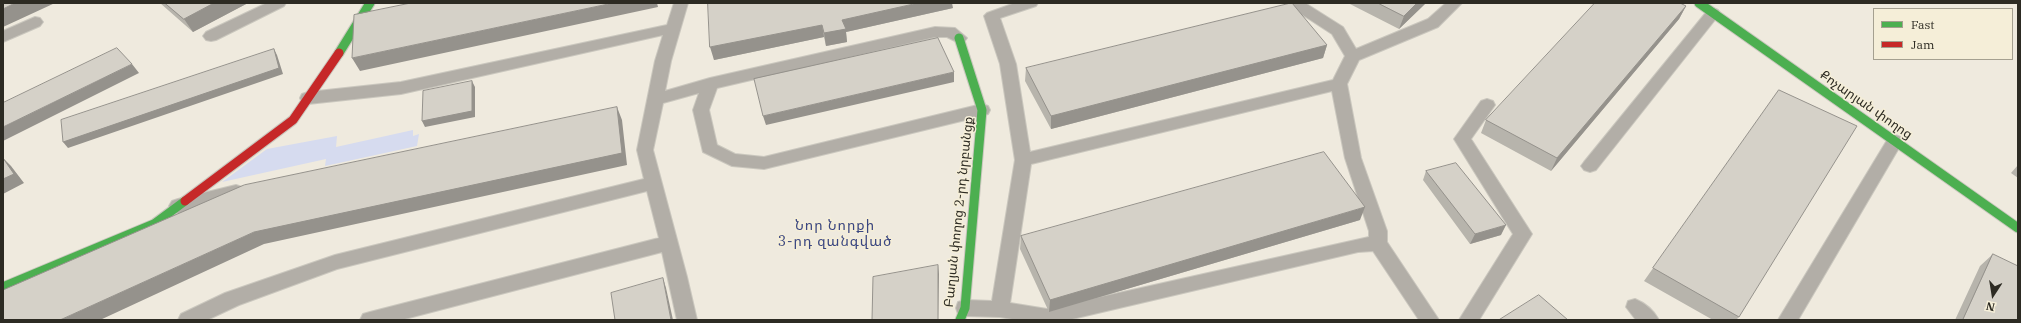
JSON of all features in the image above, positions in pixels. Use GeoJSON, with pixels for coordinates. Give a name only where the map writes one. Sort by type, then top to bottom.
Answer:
{"type":"FeatureCollection","features":[{"type":"Feature","properties":{"kind":"street"},"geometry":{"type":"LineString","coordinates":[[3,287],[154,224],[293,120],[370,3]]}},
{"type":"Feature","properties":{"kind":"street","name":"Քոչարյան փողոց"},"geometry":{"type":"LineString","coordinates":[[1699,3],[2018,228]]}},
{"type":"Feature","properties":{"kind":"street","name":"Բաղյան փողոց 2-րդ նրբանցք"},"geometry":{"type":"LineString","coordinates":[[959,38],[982,110],[963,314]]}},
{"type":"Feature","properties":{"kind":"lane"},"geometry":{"type":"LineString","coordinates":[[211,36],[279,3]]}},
{"type":"Feature","properties":{"kind":"lane"},"geometry":{"type":"LineString","coordinates":[[681,3],[663,62],[645,150],[687,320]]}},
{"type":"Feature","properties":{"kind":"lane"},"geometry":{"type":"LineString","coordinates":[[1000,309],[1023,160],[1016,107],[1008,64],[992,16],[1030,3]]}},
{"type":"Feature","properties":{"kind":"lane"},"geometry":{"type":"LineString","coordinates":[[1294,3],[1338,31],[1353,56]]}},
{"type":"Feature","properties":{"kind":"lane"},"geometry":{"type":"LineString","coordinates":[[1429,320],[1378,243],[1378,231],[1353,158],[1339,84],[1353,56],[1433,23],[1455,3]]}},
{"type":"Feature","properties":{"kind":"lane"},"geometry":{"type":"LineString","coordinates":[[1590,166],[1713,13]]}},
{"type":"Feature","properties":{"kind":"lane"},"geometry":{"type":"LineString","coordinates":[[3,37],[35,22]]}},
{"type":"Feature","properties":{"kind":"lane"},"geometry":{"type":"LineString","coordinates":[[308,98],[401,88],[674,28]]}},
{"type":"Feature","properties":{"kind":"lane"},"geometry":{"type":"LineString","coordinates":[[655,99],[710,84],[935,32],[950,32],[959,38]]}},
{"type":"Feature","properties":{"kind":"lane"},"geometry":{"type":"LineString","coordinates":[[710,84],[701,110],[709,148],[732,160],[764,162],[982,110]]}},
{"type":"Feature","properties":{"kind":"lane"},"geometry":{"type":"LineString","coordinates":[[1023,160],[1339,84]]}},
{"type":"Feature","properties":{"kind":"lane"},"geometry":{"type":"LineString","coordinates":[[1469,320],[1523,234],[1462,139],[1487,105]]}},
{"type":"Feature","properties":{"kind":"lane"},"geometry":{"type":"LineString","coordinates":[[1788,320],[1894,141]]}},
{"type":"Feature","properties":{"kind":"lane"},"geometry":{"type":"LineString","coordinates":[[188,320],[232,299],[335,262],[653,183]]}},
{"type":"Feature","properties":{"kind":"lane"},"geometry":{"type":"LineString","coordinates":[[176,207],[251,188]]}},
{"type":"Feature","properties":{"kind":"lane"},"geometry":{"type":"LineString","coordinates":[[370,320],[669,243]]}},
{"type":"Feature","properties":{"kind":"lane"},"geometry":{"type":"LineString","coordinates":[[963,314],[1000,309],[1047,318],[1358,245],[1378,243]]}},
{"type":"Feature","properties":{"kind":"lane"},"geometry":{"type":"LineString","coordinates":[[1635,307],[1649,320]]}},
{"type":"Feature","properties":{"kind":"shaded area"},"geometry":{"type":"Polygon","coordinates":[[[413,130],[413,136],[419,134],[417,146],[325,166],[326,159],[222,182],[267,149],[337,136],[336,147],[413,130]]]}},
{"type":"Feature","properties":{"kind":"building"},"geometry":{"type":"Polygon","coordinates":[[[3,3],[15,3],[3,9],[3,3]]]}},
{"type":"Feature","properties":{"kind":"building"},"geometry":{"type":"Polygon","coordinates":[[[165,3],[214,3],[184,19],[165,3]]]}},
{"type":"Feature","properties":{"kind":"building"},"geometry":{"type":"Polygon","coordinates":[[[411,3],[613,3],[352,58],[354,15],[411,3]]]}},
{"type":"Feature","properties":{"kind":"building"},"geometry":{"type":"Polygon","coordinates":[[[708,3],[918,3],[842,20],[846,29],[824,33],[822,25],[710,47],[708,3]]]}},
{"type":"Feature","properties":{"kind":"building"},"geometry":{"type":"Polygon","coordinates":[[[1292,3],[1327,45],[1051,116],[1026,68],[1292,3]]]}},
{"type":"Feature","properties":{"kind":"building"},"geometry":{"type":"Polygon","coordinates":[[[1378,3],[1417,3],[1404,16],[1378,3]]]}},
{"type":"Feature","properties":{"kind":"building"},"geometry":{"type":"Polygon","coordinates":[[[1595,3],[1680,3],[1686,6],[1557,158],[1486,120],[1595,3]]]}},
{"type":"Feature","properties":{"kind":"building"},"geometry":{"type":"Polygon","coordinates":[[[938,38],[954,72],[763,116],[754,79],[938,38]]]}},
{"type":"Feature","properties":{"kind":"building"},"geometry":{"type":"Polygon","coordinates":[[[117,48],[132,64],[3,127],[3,103],[117,48]]]}},
{"type":"Feature","properties":{"kind":"building"},"geometry":{"type":"Polygon","coordinates":[[[274,49],[279,68],[63,142],[61,120],[274,49]]]}},
{"type":"Feature","properties":{"kind":"building"},"geometry":{"type":"Polygon","coordinates":[[[472,81],[472,111],[422,121],[423,91],[472,81]]]}},
{"type":"Feature","properties":{"kind":"building"},"geometry":{"type":"Polygon","coordinates":[[[1779,90],[1857,126],[1739,317],[1653,268],[1779,90]]]}},
{"type":"Feature","properties":{"kind":"building"},"geometry":{"type":"Polygon","coordinates":[[[617,107],[622,153],[254,232],[60,320],[3,320],[3,290],[244,185],[617,107]]]}},
{"type":"Feature","properties":{"kind":"building"},"geometry":{"type":"Polygon","coordinates":[[[1324,152],[1365,207],[1050,300],[1021,236],[1324,152]]]}},
{"type":"Feature","properties":{"kind":"building"},"geometry":{"type":"Polygon","coordinates":[[[3,158],[14,174],[3,179],[3,158]]]}},
{"type":"Feature","properties":{"kind":"building"},"geometry":{"type":"Polygon","coordinates":[[[1456,163],[1506,225],[1475,234],[1426,171],[1456,163]]]}},
{"type":"Feature","properties":{"kind":"building"},"geometry":{"type":"Polygon","coordinates":[[[1993,254],[2018,266],[2018,320],[1963,320],[1993,254]]]}},
{"type":"Feature","properties":{"kind":"building"},"geometry":{"type":"Polygon","coordinates":[[[938,265],[938,320],[872,320],[873,277],[938,265]]]}},
{"type":"Feature","properties":{"kind":"building"},"geometry":{"type":"Polygon","coordinates":[[[663,278],[671,320],[615,320],[611,293],[663,278]]]}},
{"type":"Feature","properties":{"kind":"building"},"geometry":{"type":"Polygon","coordinates":[[[1539,295],[1568,320],[1499,320],[1539,295]]]}},
{"type":"Feature","properties":{"kind":"traffic: fast"},"geometry":{"type":"LineString","coordinates":[[339,53],[370,3]]}},
{"type":"Feature","properties":{"kind":"traffic: fast"},"geometry":{"type":"LineString","coordinates":[[1699,3],[2018,228]]}},
{"type":"Feature","properties":{"kind":"traffic: fast"},"geometry":{"type":"LineString","coordinates":[[959,38],[982,110],[965,308],[960,320]]}},
{"type":"Feature","properties":{"kind":"traffic: fast"},"geometry":{"type":"LineString","coordinates":[[3,287],[154,224],[185,201]]}},
{"type":"Feature","properties":{"kind":"traffic: jam"},"geometry":{"type":"LineString","coordinates":[[185,201],[293,120],[339,53]]}},
{"type":"Feature","properties":{"kind":"district","name":"Նոր Նորքի 3-րդ զանգված"},"geometry":{"type":"Point","coordinates":[835,234]}}]}
